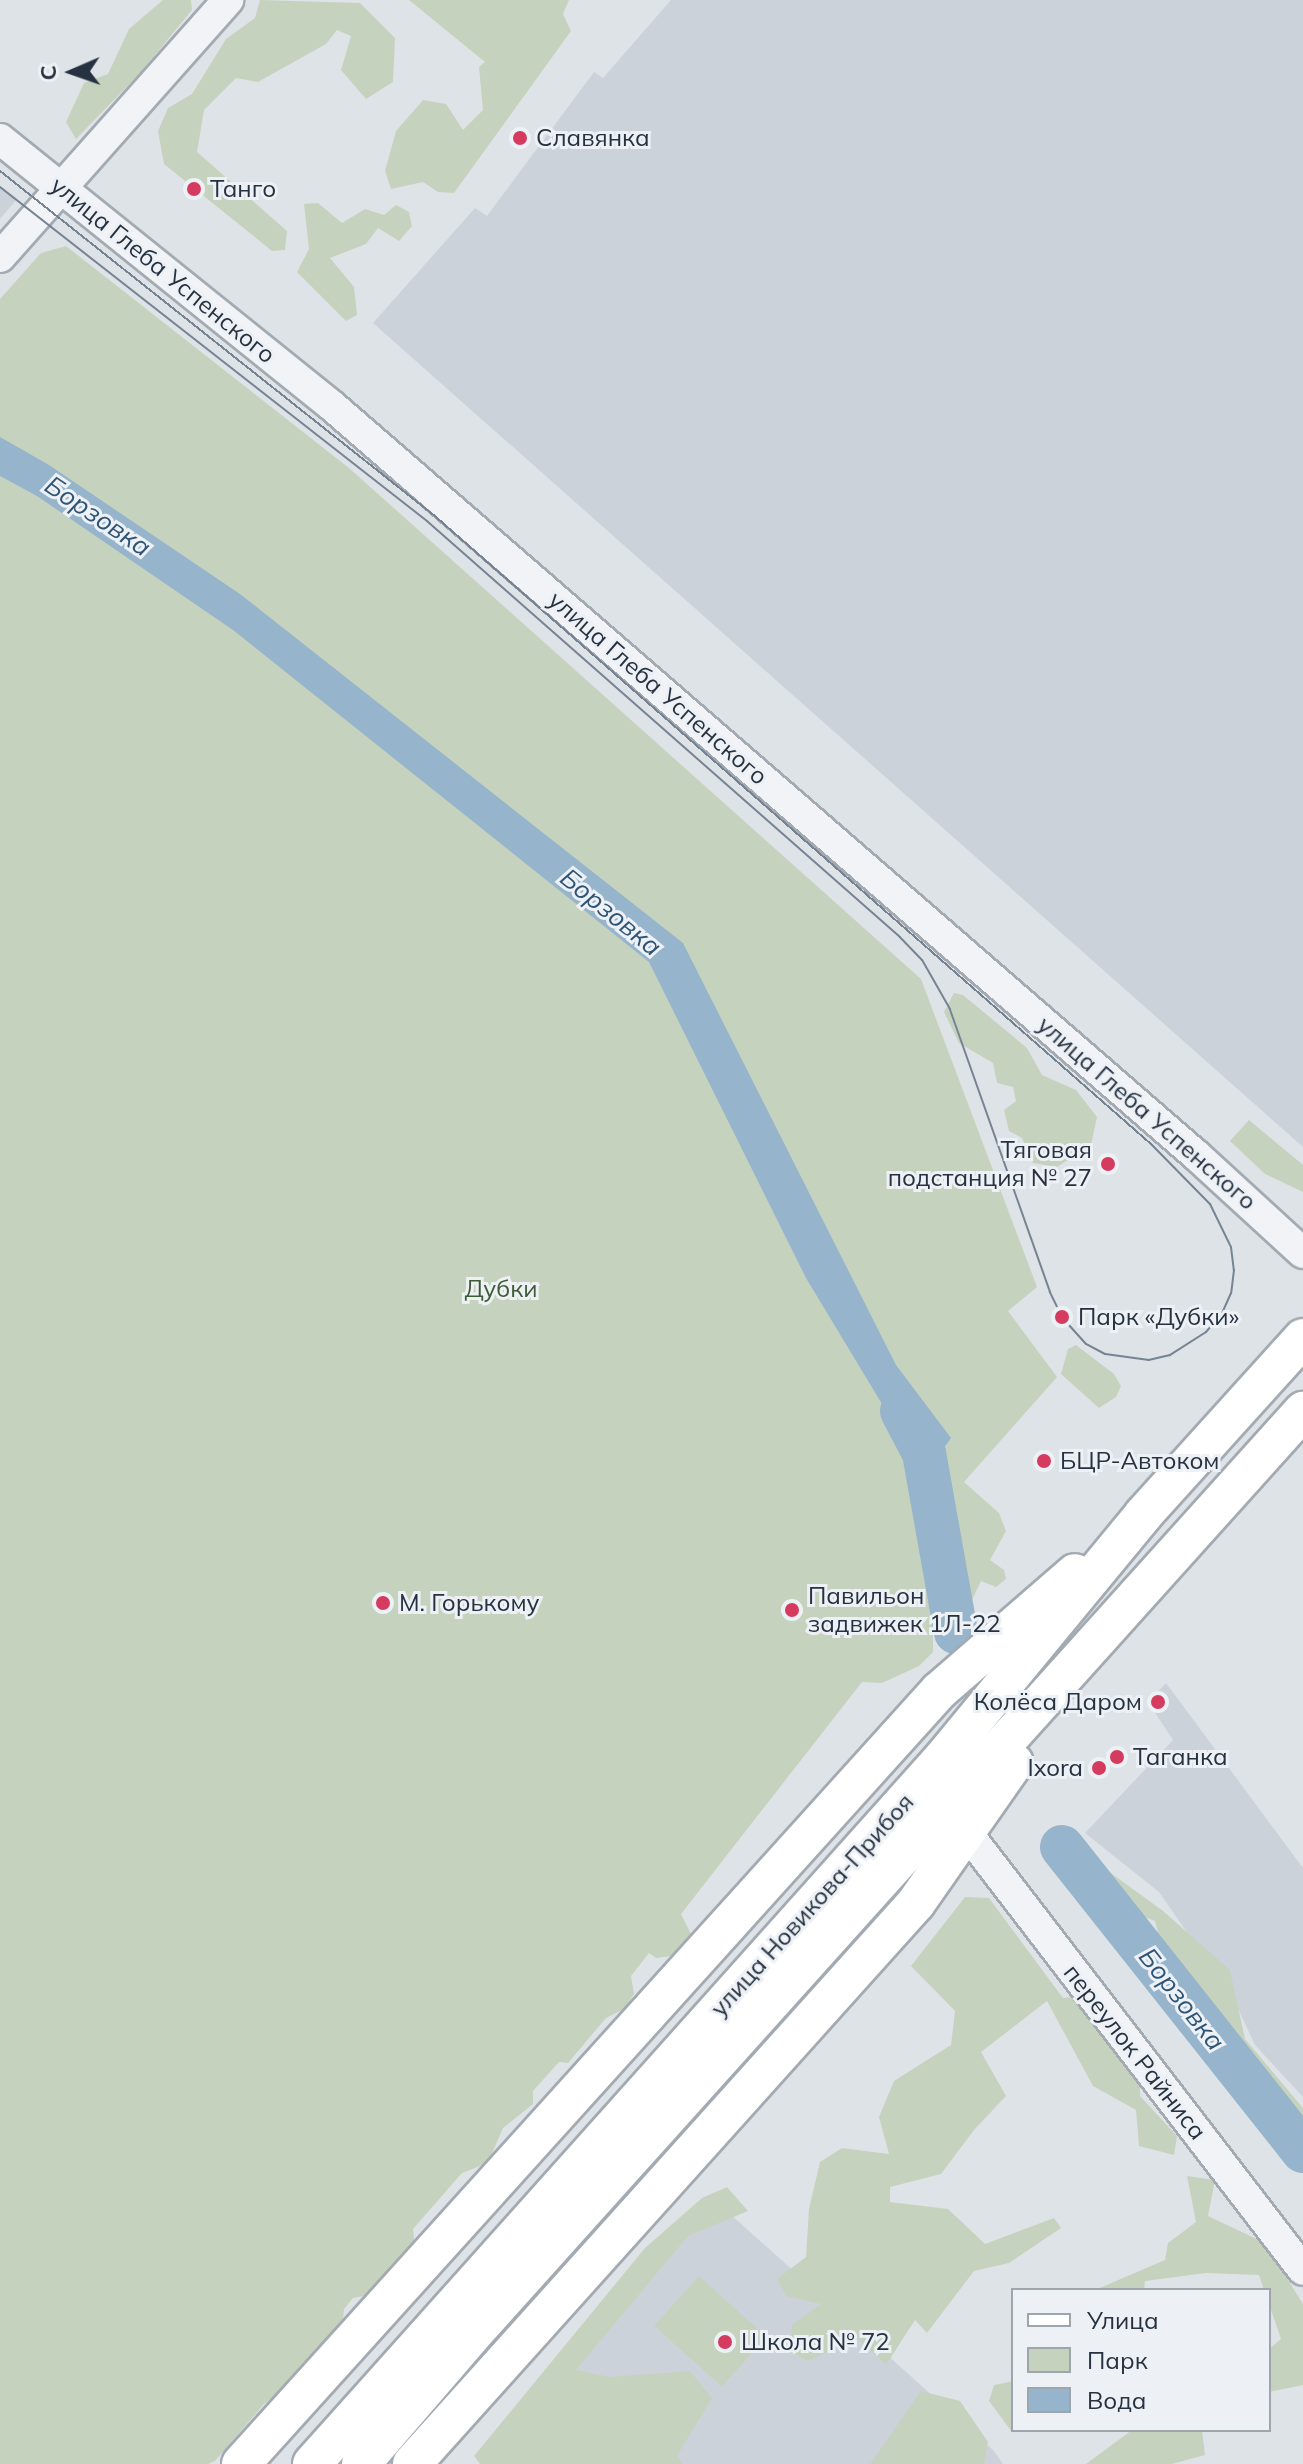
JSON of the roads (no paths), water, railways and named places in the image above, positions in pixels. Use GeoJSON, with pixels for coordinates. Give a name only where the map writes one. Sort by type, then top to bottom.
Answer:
{"type":"FeatureCollection","features":[{"type":"Feature","properties":{"kind":"main road","name":"улица Новикова-Прибоя"},"geometry":{"type":"LineString","coordinates":[[312,2464],[943,1758],[1144,1514],[1303,1338]]}},
{"type":"Feature","properties":{"kind":"main road","name":"улица Новикова-Прибоя"},"geometry":{"type":"LineString","coordinates":[[361,2464],[503,2301],[1303,1411]]}},
{"type":"Feature","properties":{"kind":"main road"},"geometry":{"type":"LineString","coordinates":[[241,2464],[939,1691],[1144,1514]]}},
{"type":"Feature","properties":{"kind":"main road"},"geometry":{"type":"LineString","coordinates":[[412,2464],[916,1903],[1093,1647]]}},
{"type":"Feature","properties":{"kind":"street"},"geometry":{"type":"LineString","coordinates":[[0,257],[228,0]]}},
{"type":"Feature","properties":{"kind":"street","name":"улица Глеба Успенского"},"geometry":{"type":"LineString","coordinates":[[0,139],[331,405],[1196,1155],[1303,1253]]}},
{"type":"Feature","properties":{"kind":"street","name":"переулок Райниса"},"geometry":{"type":"LineString","coordinates":[[967,1833],[1303,2270]]}},
{"type":"Feature","properties":{"kind":"water"},"geometry":{"type":"Polygon","coordinates":[[[0,437],[49,465],[240,594],[683,943],[896,1365],[951,1438],[933,1463],[920,1467],[806,1278],[649,962],[233,630],[37,496],[0,476],[0,437]]]}},
{"type":"Feature","properties":{"kind":"waterway","name":"Борзовка"},"geometry":{"type":"LineString","coordinates":[[902,1411],[924,1453],[956,1632]]}},
{"type":"Feature","properties":{"kind":"waterway","name":"Борзовка"},"geometry":{"type":"LineString","coordinates":[[1062,1847],[1303,2151]]}},
{"type":"Feature","properties":{"kind":"tram line"},"geometry":{"type":"LineString","coordinates":[[0,171],[436,517],[1152,1145],[1210,1204],[1231,1247],[1234,1270],[1231,1293],[1222,1313],[1206,1332],[1170,1355],[1149,1360],[1105,1354],[1086,1344],[1062,1317],[1050,1292],[950,1009],[922,960],[900,937],[427,521],[0,187]]}},
{"type":"Feature","properties":{"kind":"place","name":"Славянка"},"geometry":{"type":"Point","coordinates":[520,138]}},
{"type":"Feature","properties":{"kind":"place","name":"Танго"},"geometry":{"type":"Point","coordinates":[194,189]}},
{"type":"Feature","properties":{"kind":"place","name":"Тяговая подстанция № 27"},"geometry":{"type":"Point","coordinates":[1108,1164]}},
{"type":"Feature","properties":{"kind":"place","name":"Парк «Дубки»"},"geometry":{"type":"Point","coordinates":[1062,1317]}},
{"type":"Feature","properties":{"kind":"place","name":"БЦР-Автоком"},"geometry":{"type":"Point","coordinates":[1044,1461]}},
{"type":"Feature","properties":{"kind":"place","name":"М. Горькому"},"geometry":{"type":"Point","coordinates":[383,1603]}},
{"type":"Feature","properties":{"kind":"place","name":"Павильон задвижек 1Л-22"},"geometry":{"type":"Point","coordinates":[792,1610]}},
{"type":"Feature","properties":{"kind":"place","name":"Колёса Даром"},"geometry":{"type":"Point","coordinates":[1158,1702]}},
{"type":"Feature","properties":{"kind":"place","name":"Таганка"},"geometry":{"type":"Point","coordinates":[1117,1757]}},
{"type":"Feature","properties":{"kind":"place","name":"Ixora"},"geometry":{"type":"Point","coordinates":[1099,1768]}},
{"type":"Feature","properties":{"kind":"place","name":"Школа № 72"},"geometry":{"type":"Point","coordinates":[725,2342]}},
{"type":"Feature","properties":{"kind":"park label","name":"Дубки"},"geometry":{"type":"Point","coordinates":[501,1289]}}]}
